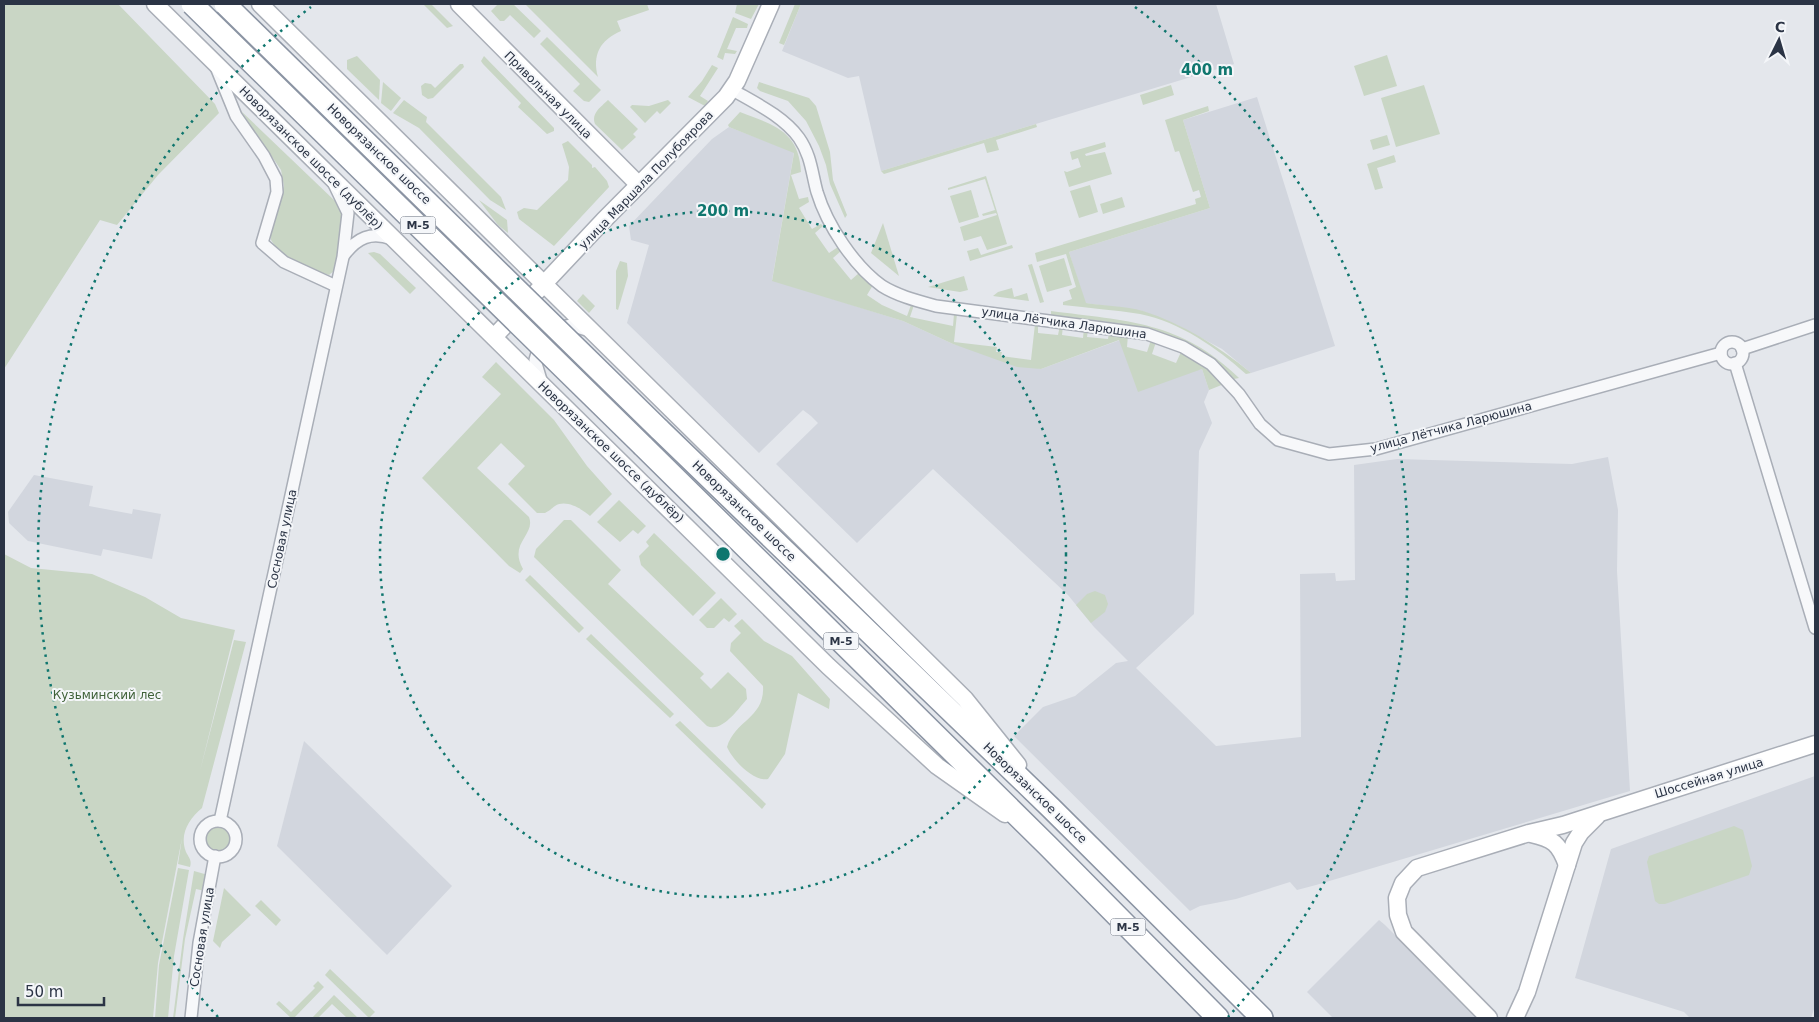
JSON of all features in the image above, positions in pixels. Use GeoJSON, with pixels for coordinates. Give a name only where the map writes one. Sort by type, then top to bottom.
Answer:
{"type":"FeatureCollection","features":[{"type":"Feature","properties":{"kind":"highway","name":"Новорязанское шоссе"},"geometry":{"type":"LineString","coordinates":[[192,4],[1038,836],[1218,1018]]}},
{"type":"Feature","properties":{"kind":"highway","name":"Новорязанское шоссе"},"geometry":{"type":"LineString","coordinates":[[226,4],[659,429],[1052,808],[1262,1018]]}},
{"type":"Feature","properties":{"kind":"main road","name":"Новорязанское шоссе (дублёр)"},"geometry":{"type":"LineString","coordinates":[[155,4],[828,666],[937,766],[1038,836]]}},
{"type":"Feature","properties":{"kind":"main road"},"geometry":{"type":"LineString","coordinates":[[201,49],[199,28],[207,4]]}},
{"type":"Feature","properties":{"kind":"main road"},"geometry":{"type":"LineString","coordinates":[[260,4],[965,699],[1052,808]]}},
{"type":"Feature","properties":{"kind":"main road","name":"Привольная улица"},"geometry":{"type":"LineString","coordinates":[[459,4],[640,185]]}},
{"type":"Feature","properties":{"kind":"main road","name":"улица Маршала Полубоярова"},"geometry":{"type":"LineString","coordinates":[[494,337],[710,115],[732,89],[771,4]]}},
{"type":"Feature","properties":{"kind":"main road","name":"Шоссейная улица"},"geometry":{"type":"LineString","coordinates":[[1489,1018],[1404,932],[1398,915],[1398,898],[1403,883],[1417,868],[1529,833],[1563,825],[1815,744]]}},
{"type":"Feature","properties":{"kind":"main road","name":"Шоссейная улица"},"geometry":{"type":"LineString","coordinates":[[1516,1018],[1549,925],[1567,865],[1581,832],[1602,811]]}},
{"type":"Feature","properties":{"kind":"main road"},"geometry":{"type":"LineString","coordinates":[[1529,833],[1548,838],[1561,849],[1567,865]]}},
{"type":"Feature","properties":{"kind":"street"},"geometry":{"type":"LineString","coordinates":[[213,61],[236,116],[264,156],[276,179],[277,192],[262,243],[284,262],[336,286]]}},
{"type":"Feature","properties":{"kind":"street","name":"улица Лётчика Ларюшина"},"geometry":{"type":"LineString","coordinates":[[732,89],[771,113],[799,138],[807,152],[817,191],[828,218],[843,244],[882,286],[936,306],[1132,330],[1167,340],[1211,364],[1239,394],[1260,424],[1278,440],[1294,446],[1330,454],[1376,449],[1721,353],[1722,348],[1728,342],[1736,342],[1742,349],[1815,325]]}},
{"type":"Feature","properties":{"kind":"street","name":"Сосновая улица"},"geometry":{"type":"LineString","coordinates":[[220,821],[343,257],[348,213],[336,186],[325,171]]}},
{"type":"Feature","properties":{"kind":"street","name":"Сосновая улица"},"geometry":{"type":"LineString","coordinates":[[343,257],[353,243],[363,237],[384,236],[394,240]]}},
{"type":"Feature","properties":{"kind":"street"},"geometry":{"type":"LineString","coordinates":[[543,386],[537,373],[535,360],[542,339],[550,331],[560,326],[581,327],[594,332]]}},
{"type":"Feature","properties":{"kind":"street"},"geometry":{"type":"LineString","coordinates":[[1721,353],[1727,362],[1735,363],[1742,357],[1742,349]]}},
{"type":"Feature","properties":{"kind":"street"},"geometry":{"type":"LineString","coordinates":[[1735,363],[1815,628]]}},
{"type":"Feature","properties":{"kind":"street"},"geometry":{"type":"LineString","coordinates":[[220,821],[231,826],[236,842],[226,854],[215,856],[204,848],[201,838],[205,827],[210,823],[220,821]]}},
{"type":"Feature","properties":{"kind":"street","name":"Сосновая улица"},"geometry":{"type":"LineString","coordinates":[[190,1018],[199,943],[215,856]]}},
{"type":"Feature","properties":{"kind":"shaded area"},"geometry":{"type":"Polygon","coordinates":[[[801,4],[1216,4],[1234,64],[881,171],[859,76],[848,78],[782,51],[801,4]]]}},
{"type":"Feature","properties":{"kind":"shaded area"},"geometry":{"type":"Polygon","coordinates":[[[1257,97],[1335,346],[1251,373],[1222,349],[1177,325],[1142,311],[1085,303],[1069,252],[1210,208],[1183,120],[1257,97]]]}},
{"type":"Feature","properties":{"kind":"shaded area"},"geometry":{"type":"Polygon","coordinates":[[[729,127],[794,152],[772,280],[903,321],[953,344],[1041,369],[1120,340],[1135,382],[1202,369],[1209,390],[1204,402],[1212,423],[1199,451],[1194,614],[1136,668],[1216,746],[1301,737],[1300,574],[1335,573],[1336,581],[1355,580],[1354,465],[1397,459],[1572,464],[1608,457],[1618,510],[1617,571],[1630,791],[1316,885],[1297,890],[1290,882],[1236,899],[1200,906],[1190,911],[1014,736],[1043,707],[1075,696],[1116,663],[1128,661],[1094,627],[1068,595],[933,469],[857,543],[776,464],[818,423],[811,416],[803,410],[759,453],[627,323],[649,245],[631,240],[629,226],[712,139],[729,127]]]}},
{"type":"Feature","properties":{"kind":"shaded area"},"geometry":{"type":"Polygon","coordinates":[[[34,475],[93,486],[89,506],[132,514],[133,509],[161,514],[152,559],[103,549],[101,556],[28,541],[9,523],[8,512],[34,475]]]}},
{"type":"Feature","properties":{"kind":"shaded area"},"geometry":{"type":"Polygon","coordinates":[[[304,741],[452,886],[387,955],[277,846],[304,741]]]}},
{"type":"Feature","properties":{"kind":"shaded area"},"geometry":{"type":"Polygon","coordinates":[[[1815,776],[1815,1006],[1811,1018],[1690,1018],[1684,1012],[1575,978],[1611,849],[1815,776]]]}},
{"type":"Feature","properties":{"kind":"shaded area"},"geometry":{"type":"Polygon","coordinates":[[[1379,920],[1478,1018],[1333,1018],[1307,992],[1379,920]]]}},
{"type":"Feature","properties":{"kind":"green space"},"geometry":{"type":"Polygon","coordinates":[[[4,4],[118,4],[215,104],[219,113],[158,175],[117,225],[100,220],[4,369],[4,4]]]}},
{"type":"Feature","properties":{"kind":"green space"},"geometry":{"type":"Polygon","coordinates":[[[423,4],[431,4],[453,26],[447,28],[423,4]]]}},
{"type":"Feature","properties":{"kind":"green space"},"geometry":{"type":"Polygon","coordinates":[[[498,4],[513,4],[541,31],[534,38],[510,15],[504,21],[500,21],[491,11],[498,4]]]}},
{"type":"Feature","properties":{"kind":"green space"},"geometry":{"type":"Polygon","coordinates":[[[525,4],[647,4],[649,10],[617,21],[621,31],[608,39],[599,49],[596,62],[598,77],[525,4]]]}},
{"type":"Feature","properties":{"kind":"green space"},"geometry":{"type":"Polygon","coordinates":[[[737,4],[759,4],[751,19],[735,13],[737,4]]]}},
{"type":"Feature","properties":{"kind":"green space"},"geometry":{"type":"Polygon","coordinates":[[[795,4],[801,4],[784,45],[779,43],[795,4]]]}},
{"type":"Feature","properties":{"kind":"green space"},"geometry":{"type":"Polygon","coordinates":[[[733,17],[748,24],[747,28],[736,28],[727,49],[737,51],[735,54],[725,53],[723,60],[717,57],[733,17]]]}},
{"type":"Feature","properties":{"kind":"green space"},"geometry":{"type":"Polygon","coordinates":[[[547,37],[601,90],[589,102],[584,101],[573,91],[580,84],[540,44],[547,37]]]}},
{"type":"Feature","properties":{"kind":"green space"},"geometry":{"type":"Polygon","coordinates":[[[1387,55],[1397,86],[1364,96],[1354,66],[1387,55]]]}},
{"type":"Feature","properties":{"kind":"green space"},"geometry":{"type":"Polygon","coordinates":[[[357,56],[380,80],[379,100],[347,69],[347,60],[357,56]]]}},
{"type":"Feature","properties":{"kind":"green space"},"geometry":{"type":"Polygon","coordinates":[[[484,56],[554,128],[554,131],[547,134],[518,107],[521,103],[481,61],[484,56]]]}},
{"type":"Feature","properties":{"kind":"green space"},"geometry":{"type":"Polygon","coordinates":[[[460,64],[463,64],[464,67],[433,98],[428,99],[422,95],[421,86],[425,83],[431,84],[435,88],[460,64]]]}},
{"type":"Feature","properties":{"kind":"green space"},"geometry":{"type":"Polygon","coordinates":[[[712,65],[718,68],[700,96],[708,101],[705,106],[688,97],[702,81],[712,65]]]}},
{"type":"Feature","properties":{"kind":"green space"},"geometry":{"type":"Polygon","coordinates":[[[383,82],[401,98],[391,111],[381,103],[383,82]]]}},
{"type":"Feature","properties":{"kind":"green space"},"geometry":{"type":"Polygon","coordinates":[[[759,82],[809,98],[816,106],[830,152],[833,180],[847,215],[845,218],[830,184],[819,146],[806,121],[788,101],[760,91],[757,88],[759,82]]]}},
{"type":"Feature","properties":{"kind":"green space"},"geometry":{"type":"Polygon","coordinates":[[[1171,85],[1174,95],[1143,105],[1140,95],[1171,85]]]}},
{"type":"Feature","properties":{"kind":"green space"},"geometry":{"type":"Polygon","coordinates":[[[1424,85],[1440,134],[1396,147],[1381,98],[1424,85]]]}},
{"type":"Feature","properties":{"kind":"green space"},"geometry":{"type":"Polygon","coordinates":[[[404,100],[427,117],[426,122],[501,197],[506,210],[490,200],[419,128],[393,113],[404,100]]]}},
{"type":"Feature","properties":{"kind":"green space"},"geometry":{"type":"Polygon","coordinates":[[[608,100],[638,129],[633,134],[636,137],[622,150],[595,124],[594,117],[596,113],[608,100]]]}},
{"type":"Feature","properties":{"kind":"green space"},"geometry":{"type":"Polygon","coordinates":[[[668,100],[671,103],[660,114],[657,111],[645,123],[630,107],[632,105],[649,106],[668,100]]]}},
{"type":"Feature","properties":{"kind":"green space"},"geometry":{"type":"Polygon","coordinates":[[[1208,106],[1209,111],[1183,120],[1210,208],[1069,252],[1086,303],[1136,309],[1173,322],[1213,345],[1251,373],[1246,374],[1197,337],[1169,323],[1140,314],[1063,305],[1063,302],[1072,299],[1069,290],[1076,287],[1066,254],[1037,262],[1035,253],[1196,204],[1195,199],[1201,197],[1199,190],[1193,192],[1179,151],[1175,152],[1165,120],[1208,106]]]}},
{"type":"Feature","properties":{"kind":"green space"},"geometry":{"type":"Polygon","coordinates":[[[241,111],[335,201],[343,215],[340,249],[335,270],[329,275],[295,263],[277,249],[271,240],[270,231],[284,186],[281,170],[241,111]]]}},
{"type":"Feature","properties":{"kind":"green space"},"geometry":{"type":"Polygon","coordinates":[[[740,112],[774,126],[790,138],[799,158],[801,172],[791,175],[799,199],[808,197],[809,202],[799,208],[812,229],[821,224],[823,226],[815,233],[829,253],[838,247],[841,251],[833,258],[851,280],[859,273],[873,285],[867,295],[882,305],[907,316],[911,305],[914,305],[910,317],[953,326],[954,314],[957,314],[954,342],[997,347],[996,352],[1002,352],[1001,356],[1031,360],[1035,324],[1038,323],[1038,333],[1058,335],[1060,325],[1063,326],[1062,335],[1083,338],[1084,328],[1088,329],[1087,337],[1108,339],[1109,331],[1128,335],[1127,347],[1147,352],[1151,340],[1156,342],[1152,354],[1176,363],[1181,352],[1205,366],[1224,384],[1209,390],[1202,369],[1138,392],[1119,340],[1041,369],[1017,367],[953,344],[903,321],[772,281],[794,153],[729,127],[728,125],[740,112]]]}},
{"type":"Feature","properties":{"kind":"green space"},"geometry":{"type":"Polygon","coordinates":[[[1036,124],[1037,127],[996,140],[999,150],[987,153],[984,143],[884,174],[881,171],[1036,124]]]}},
{"type":"Feature","properties":{"kind":"green space"},"geometry":{"type":"Polygon","coordinates":[[[1387,135],[1390,145],[1373,150],[1370,140],[1387,135]]]}},
{"type":"Feature","properties":{"kind":"green space"},"geometry":{"type":"Polygon","coordinates":[[[568,141],[592,165],[592,168],[595,167],[607,181],[609,187],[554,246],[519,219],[517,212],[524,208],[537,210],[568,180],[569,167],[562,144],[568,141]]]}},
{"type":"Feature","properties":{"kind":"green space"},"geometry":{"type":"Polygon","coordinates":[[[1105,142],[1106,147],[1085,154],[1086,156],[1105,152],[1112,174],[1069,187],[1064,171],[1067,172],[1081,167],[1078,158],[1072,160],[1070,152],[1105,142]]]}},
{"type":"Feature","properties":{"kind":"green space"},"geometry":{"type":"Polygon","coordinates":[[[1394,155],[1396,162],[1377,168],[1383,188],[1375,190],[1367,164],[1394,155]]]}},
{"type":"Feature","properties":{"kind":"green space"},"geometry":{"type":"Polygon","coordinates":[[[986,176],[1007,244],[987,250],[981,236],[964,241],[960,227],[997,215],[996,213],[983,216],[982,214],[995,210],[985,179],[948,190],[948,188],[986,176]]]}},
{"type":"Feature","properties":{"kind":"green space"},"geometry":{"type":"Polygon","coordinates":[[[1090,185],[1098,212],[1079,218],[1070,191],[1090,185]]]}},
{"type":"Feature","properties":{"kind":"green space"},"geometry":{"type":"Polygon","coordinates":[[[971,190],[979,217],[959,223],[950,196],[971,190]]]}},
{"type":"Feature","properties":{"kind":"green space"},"geometry":{"type":"Polygon","coordinates":[[[1122,197],[1125,207],[1103,214],[1100,204],[1122,197]]]}},
{"type":"Feature","properties":{"kind":"green space"},"geometry":{"type":"Polygon","coordinates":[[[479,200],[507,220],[508,233],[498,225],[479,200]]]}},
{"type":"Feature","properties":{"kind":"green space"},"geometry":{"type":"Polygon","coordinates":[[[883,223],[899,276],[871,253],[883,223]]]}},
{"type":"Feature","properties":{"kind":"green space"},"geometry":{"type":"Polygon","coordinates":[[[1012,245],[1013,248],[970,261],[967,251],[978,248],[981,255],[1012,245]]]}},
{"type":"Feature","properties":{"kind":"green space"},"geometry":{"type":"Polygon","coordinates":[[[368,253],[380,254],[416,288],[410,294],[368,253]]]}},
{"type":"Feature","properties":{"kind":"green space"},"geometry":{"type":"Polygon","coordinates":[[[1064,258],[1072,285],[1047,292],[1039,266],[1064,258]]]}},
{"type":"Feature","properties":{"kind":"green space"},"geometry":{"type":"Polygon","coordinates":[[[620,261],[627,263],[628,276],[618,310],[616,309],[616,271],[620,261]]]}},
{"type":"Feature","properties":{"kind":"green space"},"geometry":{"type":"Polygon","coordinates":[[[1032,264],[1044,302],[1040,303],[1028,265],[1032,264]]]}},
{"type":"Feature","properties":{"kind":"green space"},"geometry":{"type":"Polygon","coordinates":[[[964,276],[968,290],[960,292],[928,287],[964,276]]]}},
{"type":"Feature","properties":{"kind":"green space"},"geometry":{"type":"Polygon","coordinates":[[[1012,288],[1014,297],[1027,293],[1029,301],[993,296],[998,292],[1012,288]]]}},
{"type":"Feature","properties":{"kind":"green space"},"geometry":{"type":"Polygon","coordinates":[[[583,294],[595,306],[589,313],[577,301],[583,294]]]}},
{"type":"Feature","properties":{"kind":"green space"},"geometry":{"type":"Polygon","coordinates":[[[1051,311],[1129,322],[1174,334],[1196,345],[1217,359],[1239,378],[1234,379],[1216,361],[1195,348],[1173,338],[1125,325],[1051,315],[1051,311]]]}},
{"type":"Feature","properties":{"kind":"green space"},"geometry":{"type":"Polygon","coordinates":[[[496,362],[554,420],[587,466],[612,494],[590,516],[569,504],[559,504],[545,513],[537,513],[508,484],[525,466],[501,443],[477,468],[529,517],[529,529],[519,552],[519,560],[523,569],[520,573],[509,566],[422,478],[501,394],[482,377],[496,362]]]}},
{"type":"Feature","properties":{"kind":"green space"},"geometry":{"type":"Polygon","coordinates":[[[619,500],[646,526],[638,534],[633,530],[620,542],[597,522],[619,500]]]}},
{"type":"Feature","properties":{"kind":"green space"},"geometry":{"type":"Polygon","coordinates":[[[564,520],[571,520],[621,570],[608,584],[704,674],[700,678],[711,689],[728,672],[746,689],[747,699],[729,719],[718,726],[707,726],[534,557],[536,549],[564,520]]]}},
{"type":"Feature","properties":{"kind":"green space"},"geometry":{"type":"Polygon","coordinates":[[[654,533],[716,593],[693,616],[641,565],[639,556],[649,546],[646,542],[654,533]]]}},
{"type":"Feature","properties":{"kind":"green space","name":"Кузьминский лес"},"geometry":{"type":"Polygon","coordinates":[[[4,554],[31,568],[92,574],[145,597],[181,618],[235,630],[200,771],[234,640],[246,642],[202,808],[186,827],[184,845],[190,861],[190,867],[178,864],[182,838],[158,963],[153,1018],[4,1018],[4,554]]]}},
{"type":"Feature","properties":{"kind":"green space"},"geometry":{"type":"Polygon","coordinates":[[[530,575],[584,628],[579,633],[525,580],[530,575]]]}},
{"type":"Feature","properties":{"kind":"green space"},"geometry":{"type":"Polygon","coordinates":[[[1095,591],[1105,595],[1108,604],[1105,612],[1091,623],[1076,605],[1087,594],[1095,591]]]}},
{"type":"Feature","properties":{"kind":"green space"},"geometry":{"type":"Polygon","coordinates":[[[721,598],[737,614],[729,622],[724,618],[714,628],[707,628],[699,620],[721,598]]]}},
{"type":"Feature","properties":{"kind":"green space"},"geometry":{"type":"Polygon","coordinates":[[[742,619],[764,641],[792,656],[830,699],[829,709],[798,693],[785,754],[768,779],[756,777],[744,769],[727,747],[736,731],[755,712],[762,697],[763,686],[730,651],[731,643],[741,633],[734,626],[742,619]]]}},
{"type":"Feature","properties":{"kind":"green space"},"geometry":{"type":"Polygon","coordinates":[[[591,634],[674,714],[670,718],[586,639],[591,634]]]}},
{"type":"Feature","properties":{"kind":"green space"},"geometry":{"type":"Polygon","coordinates":[[[680,721],[766,804],[762,809],[675,725],[680,721]]]}},
{"type":"Feature","properties":{"kind":"green space"},"geometry":{"type":"Polygon","coordinates":[[[1734,826],[1743,830],[1752,866],[1749,875],[1665,904],[1659,904],[1655,901],[1647,862],[1649,856],[1734,826]]]}},
{"type":"Feature","properties":{"kind":"green space"},"geometry":{"type":"Polygon","coordinates":[[[218,827],[223,828],[229,834],[229,844],[223,850],[218,851],[213,850],[207,844],[206,839],[207,834],[213,828],[218,827]]]}},
{"type":"Feature","properties":{"kind":"green space"},"geometry":{"type":"Polygon","coordinates":[[[178,868],[189,870],[174,956],[168,1018],[155,1018],[159,965],[178,868]]]}},
{"type":"Feature","properties":{"kind":"green space"},"geometry":{"type":"Polygon","coordinates":[[[194,871],[208,875],[205,891],[196,889],[185,939],[175,1018],[173,1018],[183,939],[194,871]]]}},
{"type":"Feature","properties":{"kind":"green space"},"geometry":{"type":"Polygon","coordinates":[[[224,888],[251,915],[222,942],[220,948],[213,941],[224,888]]]}},
{"type":"Feature","properties":{"kind":"green space"},"geometry":{"type":"Polygon","coordinates":[[[261,900],[281,920],[276,926],[255,906],[261,900]]]}},
{"type":"Feature","properties":{"kind":"green space"},"geometry":{"type":"Polygon","coordinates":[[[330,969],[375,1012],[369,1018],[325,975],[330,969]]]}},
{"type":"Feature","properties":{"kind":"green space"},"geometry":{"type":"Polygon","coordinates":[[[318,981],[324,987],[294,1018],[291,1018],[276,1004],[279,1001],[291,1012],[315,988],[313,986],[318,981]]]}},
{"type":"Feature","properties":{"kind":"green space"},"geometry":{"type":"Polygon","coordinates":[[[334,995],[358,1018],[347,1018],[332,1004],[318,1018],[312,1018],[334,995]]]}}]}
